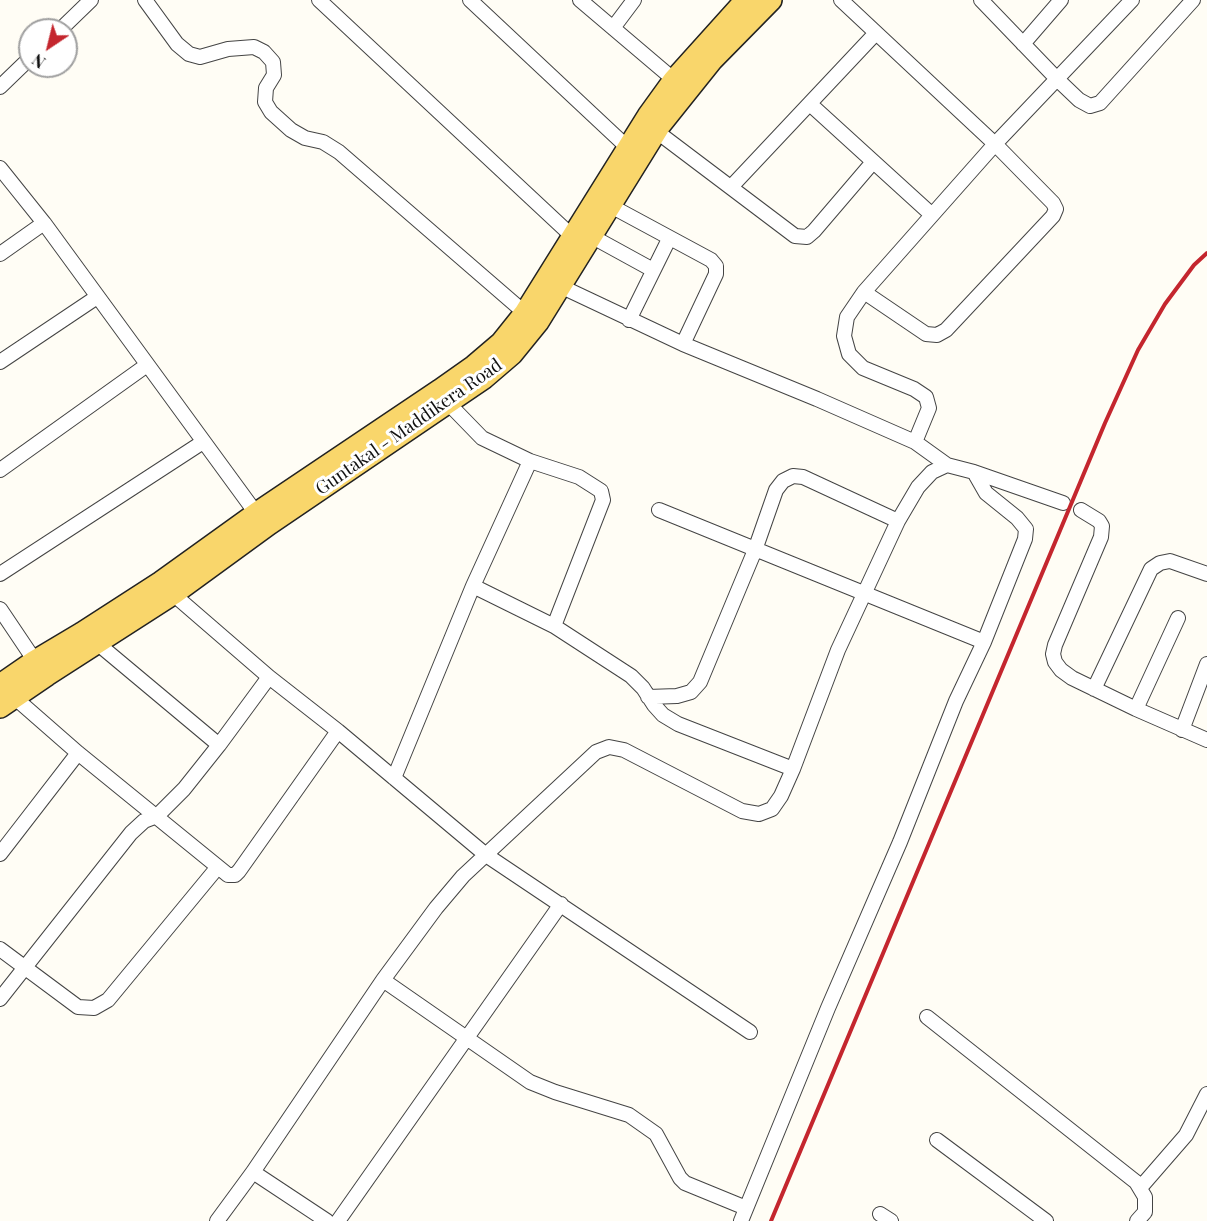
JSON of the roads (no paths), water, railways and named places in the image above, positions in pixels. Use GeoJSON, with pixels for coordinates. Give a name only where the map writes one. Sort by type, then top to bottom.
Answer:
{"type":"FeatureCollection","features":[{"type":"Feature","properties":{"kind":"main road","name":"Guntakal - Maddikera Road"},"geometry":{"type":"LineString","coordinates":[[5,696],[35,661],[448,403],[484,378],[512,354],[538,322],[560,286],[582,236],[627,147],[680,85],[746,0]]}},
{"type":"Feature","properties":{"kind":"main road","name":"Guntakal - Maddikera Road"},"geometry":{"type":"LineString","coordinates":[[5,696],[97,644],[173,594],[261,520],[474,366],[501,343],[582,236],[609,205],[656,131],[680,85],[712,60],[771,0]]}},
{"type":"Feature","properties":{"kind":"street"},"geometry":{"type":"LineString","coordinates":[[72,18],[91,0]]}},
{"type":"Feature","properties":{"kind":"street"},"geometry":{"type":"LineString","coordinates":[[145,0],[177,44],[189,54],[200,57],[228,49],[254,47],[264,52],[273,62],[274,75],[266,88],[265,102],[271,112],[291,130],[305,138],[323,142],[339,152],[525,313]]}},
{"type":"Feature","properties":{"kind":"street"},"geometry":{"type":"LineString","coordinates":[[319,0],[582,236],[653,270]]}},
{"type":"Feature","properties":{"kind":"street"},"geometry":{"type":"LineString","coordinates":[[470,0],[627,147]]}},
{"type":"Feature","properties":{"kind":"street"},"geometry":{"type":"LineString","coordinates":[[580,0],[680,85]]}},
{"type":"Feature","properties":{"kind":"street"},"geometry":{"type":"LineString","coordinates":[[613,28],[634,0]]}},
{"type":"Feature","properties":{"kind":"street"},"geometry":{"type":"LineString","coordinates":[[841,0],[995,144],[1053,203],[1056,209],[1053,216],[946,330],[937,335],[926,334],[864,292]]}},
{"type":"Feature","properties":{"kind":"street"},"geometry":{"type":"LineString","coordinates":[[981,0],[1058,80],[1079,100],[1090,106],[1100,103],[1193,0]]}},
{"type":"Feature","properties":{"kind":"street"},"geometry":{"type":"LineString","coordinates":[[1023,44],[1061,0]]}},
{"type":"Feature","properties":{"kind":"street"},"geometry":{"type":"LineString","coordinates":[[915,442],[929,408],[926,397],[914,389],[863,368],[849,354],[844,336],[847,317],[864,292],[995,144],[1132,0]]}},
{"type":"Feature","properties":{"kind":"street"},"geometry":{"type":"LineString","coordinates":[[731,187],[875,34]]}},
{"type":"Feature","properties":{"kind":"street"},"geometry":{"type":"LineString","coordinates":[[0,87],[18,70]]}},
{"type":"Feature","properties":{"kind":"street"},"geometry":{"type":"LineString","coordinates":[[810,104],[932,215]]}},
{"type":"Feature","properties":{"kind":"street"},"geometry":{"type":"LineString","coordinates":[[656,131],[795,236],[807,237],[814,231],[873,162]]}},
{"type":"Feature","properties":{"kind":"street"},"geometry":{"type":"LineString","coordinates":[[0,168],[44,223],[261,520]]}},
{"type":"Feature","properties":{"kind":"street"},"geometry":{"type":"LineString","coordinates":[[609,205],[711,260],[716,266],[716,274],[683,344]]}},
{"type":"Feature","properties":{"kind":"street"},"geometry":{"type":"LineString","coordinates":[[0,254],[44,223]]}},
{"type":"Feature","properties":{"kind":"street"},"geometry":{"type":"LineString","coordinates":[[629,320],[669,239]]}},
{"type":"Feature","properties":{"kind":"street"},"geometry":{"type":"LineString","coordinates":[[560,286],[683,344],[915,442],[947,465],[1064,503]]}},
{"type":"Feature","properties":{"kind":"street"},"geometry":{"type":"LineString","coordinates":[[0,362],[97,297]]}},
{"type":"Feature","properties":{"kind":"street"},"geometry":{"type":"LineString","coordinates":[[0,470],[147,365]]}},
{"type":"Feature","properties":{"kind":"street"},"geometry":{"type":"LineString","coordinates":[[448,403],[482,438],[530,461],[579,477],[601,491],[603,500],[554,626]]}},
{"type":"Feature","properties":{"kind":"street"},"geometry":{"type":"LineString","coordinates":[[0,574],[203,442]]}},
{"type":"Feature","properties":{"kind":"street"},"geometry":{"type":"LineString","coordinates":[[394,778],[473,585],[530,461]]}},
{"type":"Feature","properties":{"kind":"street"},"geometry":{"type":"LineString","coordinates":[[218,1221],[254,1172],[383,980],[463,876],[596,752],[609,747],[624,750],[742,812],[759,814],[772,809],[781,796],[793,769],[838,650],[898,521],[918,487],[932,472],[947,465]]}},
{"type":"Feature","properties":{"kind":"street"},"geometry":{"type":"LineString","coordinates":[[383,980],[530,1082],[629,1115],[656,1134],[685,1183],[744,1215],[828,1008],[900,842],[956,700],[984,642],[1025,539],[1026,529],[1017,518],[986,493],[974,472]]}},
{"type":"Feature","properties":{"kind":"street"},"geometry":{"type":"LineString","coordinates":[[648,697],[678,696],[691,692],[700,682],[755,550],[776,490],[783,481],[793,476],[803,477],[898,521]]}},
{"type":"Feature","properties":{"kind":"street"},"geometry":{"type":"LineString","coordinates":[[659,510],[984,642]]}},
{"type":"Feature","properties":{"kind":"street"},"geometry":{"type":"LineString","coordinates":[[1081,510],[1099,521],[1102,526],[1101,537],[1055,645],[1053,654],[1055,662],[1061,670],[1094,689],[1136,710],[1207,740]]}},
{"type":"Feature","properties":{"kind":"street"},"geometry":{"type":"LineString","coordinates":[[1094,689],[1151,569],[1160,563],[1170,561],[1207,574]]}},
{"type":"Feature","properties":{"kind":"street"},"geometry":{"type":"LineString","coordinates":[[473,585],[554,626],[631,676],[663,716],[793,769]]}},
{"type":"Feature","properties":{"kind":"street"},"geometry":{"type":"LineString","coordinates":[[173,594],[269,677],[338,731],[486,855],[750,1032]]}},
{"type":"Feature","properties":{"kind":"street"},"geometry":{"type":"LineString","coordinates":[[0,609],[35,661]]}},
{"type":"Feature","properties":{"kind":"street"},"geometry":{"type":"LineString","coordinates":[[1136,710],[1178,618]]}},
{"type":"Feature","properties":{"kind":"street"},"geometry":{"type":"LineString","coordinates":[[97,644],[219,746]]}},
{"type":"Feature","properties":{"kind":"street"},"geometry":{"type":"LineString","coordinates":[[1182,730],[1207,664]]}},
{"type":"Feature","properties":{"kind":"street"},"geometry":{"type":"LineString","coordinates":[[0,999],[130,833],[144,821],[157,816],[184,789],[219,746],[269,677]]}},
{"type":"Feature","properties":{"kind":"street"},"geometry":{"type":"LineString","coordinates":[[5,696],[228,875],[235,875],[239,871],[338,731]]}},
{"type":"Feature","properties":{"kind":"street"},"geometry":{"type":"LineString","coordinates":[[0,854],[78,753]]}},
{"type":"Feature","properties":{"kind":"street"},"geometry":{"type":"LineString","coordinates":[[0,950],[78,1007],[94,1008],[108,1000],[218,868]]}},
{"type":"Feature","properties":{"kind":"street"},"geometry":{"type":"LineString","coordinates":[[338,1221],[561,904]]}},
{"type":"Feature","properties":{"kind":"street"},"geometry":{"type":"LineString","coordinates":[[927,1017],[1136,1182],[1145,1197],[1145,1212],[1137,1221]]}},
{"type":"Feature","properties":{"kind":"street"},"geometry":{"type":"LineString","coordinates":[[1140,1188],[1186,1135],[1207,1094]]}},
{"type":"Feature","properties":{"kind":"street"},"geometry":{"type":"LineString","coordinates":[[937,1140],[1037,1218]]}},
{"type":"Feature","properties":{"kind":"street"},"geometry":{"type":"LineString","coordinates":[[254,1172],[327,1221]]}},
{"type":"Feature","properties":{"kind":"railway"},"geometry":{"type":"LineString","coordinates":[[771,1221],[1105,423],[1138,350],[1165,304],[1194,265],[1207,253]]}}]}
